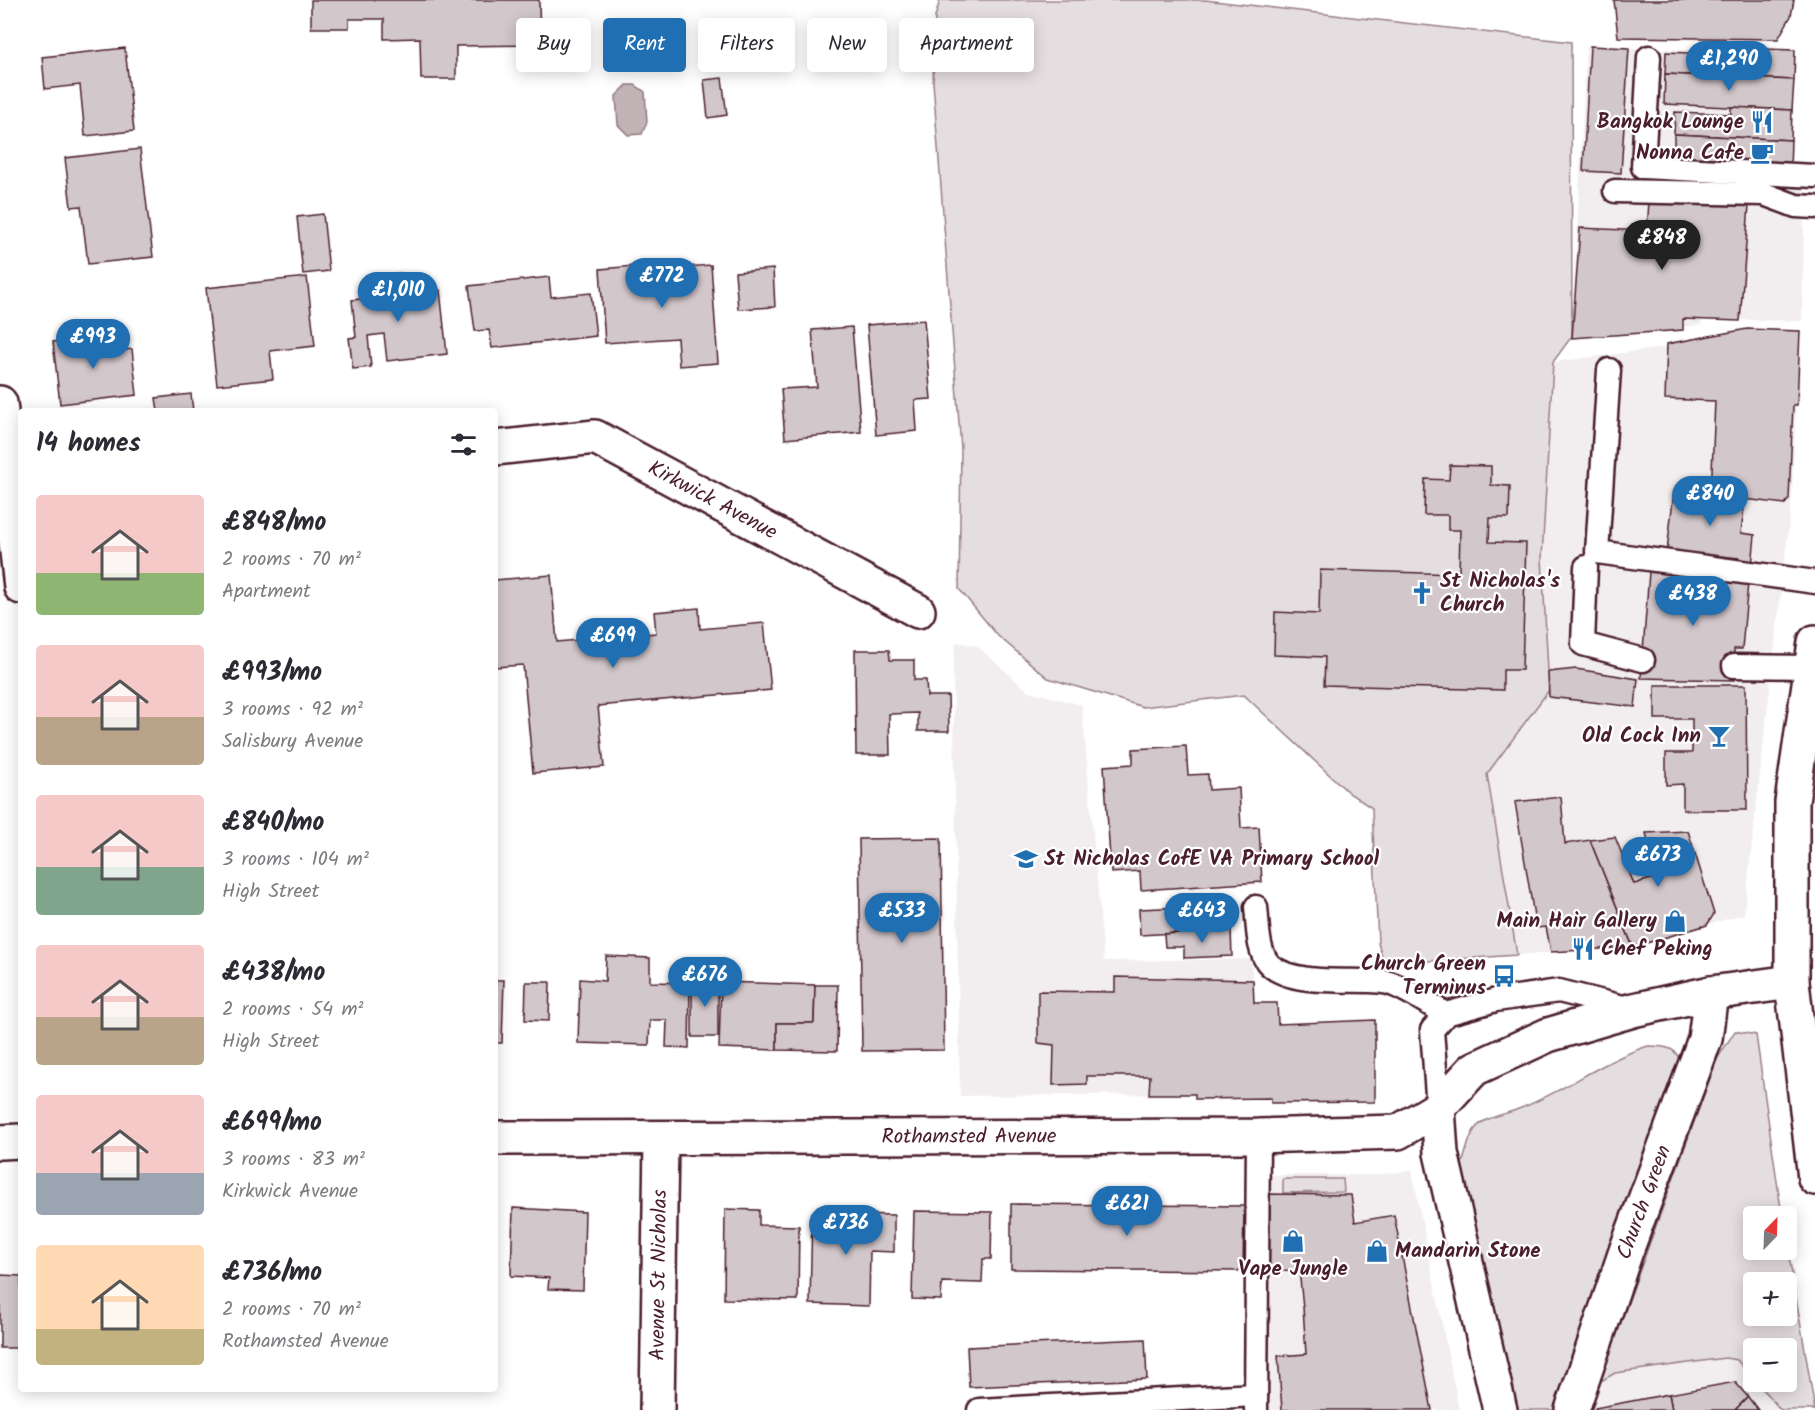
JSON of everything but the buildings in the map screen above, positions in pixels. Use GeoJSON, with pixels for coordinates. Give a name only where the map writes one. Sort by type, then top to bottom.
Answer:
{"type":"FeatureCollection","features":[{"type":"Feature","properties":{"kind":"street"},"geometry":{"type":"LineString","coordinates":[[0,403],[18,562]]}},
{"type":"Feature","properties":{"kind":"street","name":"Kirkwick Avenue"},"geometry":{"type":"LineString","coordinates":[[498,448],[595,436],[918,611]]}},
{"type":"Feature","properties":{"kind":"street"},"geometry":{"type":"LineString","coordinates":[[1813,654],[1792,802],[1792,982],[1815,1178]]}},
{"type":"Feature","properties":{"kind":"street"},"geometry":{"type":"LineString","coordinates":[[1500,1410],[1441,1153],[1438,1108],[1474,1069],[1548,1035],[1633,1010],[1711,993],[1792,982]]}},
{"type":"Feature","properties":{"kind":"street","name":"Church Green"},"geometry":{"type":"LineString","coordinates":[[1572,1410],[1626,1251],[1705,1039],[1711,993]]}},
{"type":"Feature","properties":{"kind":"street","name":"Rothamsted Avenue"},"geometry":{"type":"LineString","coordinates":[[498,1138],[1258,1136],[1398,1132],[1438,1108]]}},
{"type":"Feature","properties":{"kind":"street","name":"Avenue St Nicholas"},"geometry":{"type":"LineString","coordinates":[[657,1410],[661,1139]]}},
{"type":"Feature","properties":{"kind":"street"},"geometry":{"type":"LineString","coordinates":[[0,1142],[18,1141]]}},
{"type":"Feature","properties":{"kind":"lane"},"geometry":{"type":"LineString","coordinates":[[1649,57],[1643,167],[1815,176]]}},
{"type":"Feature","properties":{"kind":"lane"},"geometry":{"type":"LineString","coordinates":[[1615,190],[1764,194],[1796,206],[1815,207]]}},
{"type":"Feature","properties":{"kind":"lane"},"geometry":{"type":"LineString","coordinates":[[1609,370],[1597,552],[1815,582]]}},
{"type":"Feature","properties":{"kind":"lane"},"geometry":{"type":"LineString","coordinates":[[1586,567],[1582,644],[1643,660]]}},
{"type":"Feature","properties":{"kind":"lane"},"geometry":{"type":"LineString","coordinates":[[1734,666],[1813,654]]}},
{"type":"Feature","properties":{"kind":"lane"},"geometry":{"type":"LineString","coordinates":[[1256,907],[1262,950],[1270,965],[1293,975],[1326,981],[1387,982],[1446,1014]]}},
{"type":"Feature","properties":{"kind":"lane"},"geometry":{"type":"LineString","coordinates":[[1438,1108],[1432,1030],[1446,1014],[1496,1000],[1559,990],[1633,1010]]}},
{"type":"Feature","properties":{"kind":"lane"},"geometry":{"type":"LineString","coordinates":[[979,1410],[1256,1403],[1258,1136]]}},
{"type":"Feature","properties":{"kind":"shaded area"},"geometry":{"type":"Polygon","coordinates":[[[940,0],[1205,0],[1571,42],[1572,336],[1553,362],[1542,558],[1549,690],[1487,774],[1517,955],[1384,964],[1378,943],[1372,808],[1349,793],[1244,695],[1143,707],[1048,678],[998,636],[959,589],[961,449],[933,72],[1034,72],[1034,18],[935,17],[940,0]]]}},
{"type":"Feature","properties":{"kind":"shaded area"},"geometry":{"type":"Polygon","coordinates":[[[1586,47],[1795,53],[1790,182],[1805,184],[1802,321],[1704,319],[1700,325],[1572,336],[1586,47]]]}},
{"type":"Feature","properties":{"kind":"shaded area"},"geometry":{"type":"Polygon","coordinates":[[[627,85],[635,85],[645,92],[647,122],[642,134],[628,135],[618,125],[616,96],[627,85]]]}},
{"type":"Feature","properties":{"kind":"shaded area"},"geometry":{"type":"Polygon","coordinates":[[[1748,330],[1799,333],[1792,497],[1744,914],[1633,947],[1517,955],[1487,774],[1549,690],[1542,558],[1553,362],[1669,347],[1670,341],[1748,330]]]}},
{"type":"Feature","properties":{"kind":"shaded area","name":"St Nicholas CofE VA Primary School"},"geometry":{"type":"Polygon","coordinates":[[[956,642],[977,646],[1028,691],[1082,705],[1104,961],[1251,959],[1254,1002],[1277,1003],[1278,1024],[1375,1020],[1375,1102],[1271,1103],[1271,1098],[1195,1099],[1195,1094],[960,1096],[953,667],[956,642]]]}},
{"type":"Feature","properties":{"kind":"shaded area"},"geometry":{"type":"Polygon","coordinates":[[[1735,1031],[1756,1035],[1781,1206],[1743,1206],[1743,1260],[1790,1260],[1792,1272],[1743,1272],[1743,1326],[1797,1326],[1797,1303],[1815,1410],[1781,1410],[1765,1392],[1797,1392],[1797,1338],[1743,1338],[1743,1367],[1737,1360],[1725,1358],[1615,1373],[1599,1382],[1717,1059],[1735,1031]]]}},
{"type":"Feature","properties":{"kind":"shaded area"},"geometry":{"type":"Polygon","coordinates":[[[1648,1046],[1670,1049],[1678,1055],[1681,1067],[1608,1250],[1559,1410],[1517,1410],[1462,1164],[1469,1141],[1475,1129],[1483,1122],[1533,1103],[1614,1060],[1648,1046]]]}},
{"type":"Feature","properties":{"kind":"shaded area"},"geometry":{"type":"Polygon","coordinates":[[[1412,1170],[1459,1410],[1244,1410],[1244,1175],[1376,1175],[1412,1170]]]}},
{"type":"Feature","properties":{"kind":"shaded area"},"geometry":{"type":"Polygon","coordinates":[[[1283,1179],[1343,1179],[1344,1192],[1283,1193],[1283,1179]]]}},
{"type":"Feature","properties":{"kind":"shaded area"},"geometry":{"type":"Polygon","coordinates":[[[1726,1358],[1737,1360],[1743,1367],[1743,1392],[1765,1392],[1781,1410],[1590,1410],[1599,1382],[1615,1373],[1726,1358]]]}},
{"type":"Feature","properties":{"kind":"place","name":"Bangkok Lounge"},"geometry":{"type":"Point","coordinates":[1762,122]}},
{"type":"Feature","properties":{"kind":"place","name":"Nonna Cafe"},"geometry":{"type":"Point","coordinates":[1762,153]}},
{"type":"Feature","properties":{"kind":"place","name":"St Nicholas's Church"},"geometry":{"type":"Point","coordinates":[1422,593]}},
{"type":"Feature","properties":{"kind":"place","name":"Old Cock Inn"},"geometry":{"type":"Point","coordinates":[1719,736]}},
{"type":"Feature","properties":{"kind":"place","name":"St Nicholas CofE VA Primary School"},"geometry":{"type":"Point","coordinates":[1026,859]}},
{"type":"Feature","properties":{"kind":"place","name":"Main Hair Gallery"},"geometry":{"type":"Point","coordinates":[1675,921]}},
{"type":"Feature","properties":{"kind":"place","name":"Chef Peking"},"geometry":{"type":"Point","coordinates":[1583,949]}},
{"type":"Feature","properties":{"kind":"place","name":"Church Green Terminus"},"geometry":{"type":"Point","coordinates":[1504,976]}},
{"type":"Feature","properties":{"kind":"place","name":"Vape Jungle"},"geometry":{"type":"Point","coordinates":[1293,1241]}},
{"type":"Feature","properties":{"kind":"place","name":"Mandarin Stone"},"geometry":{"type":"Point","coordinates":[1377,1251]}}]}
